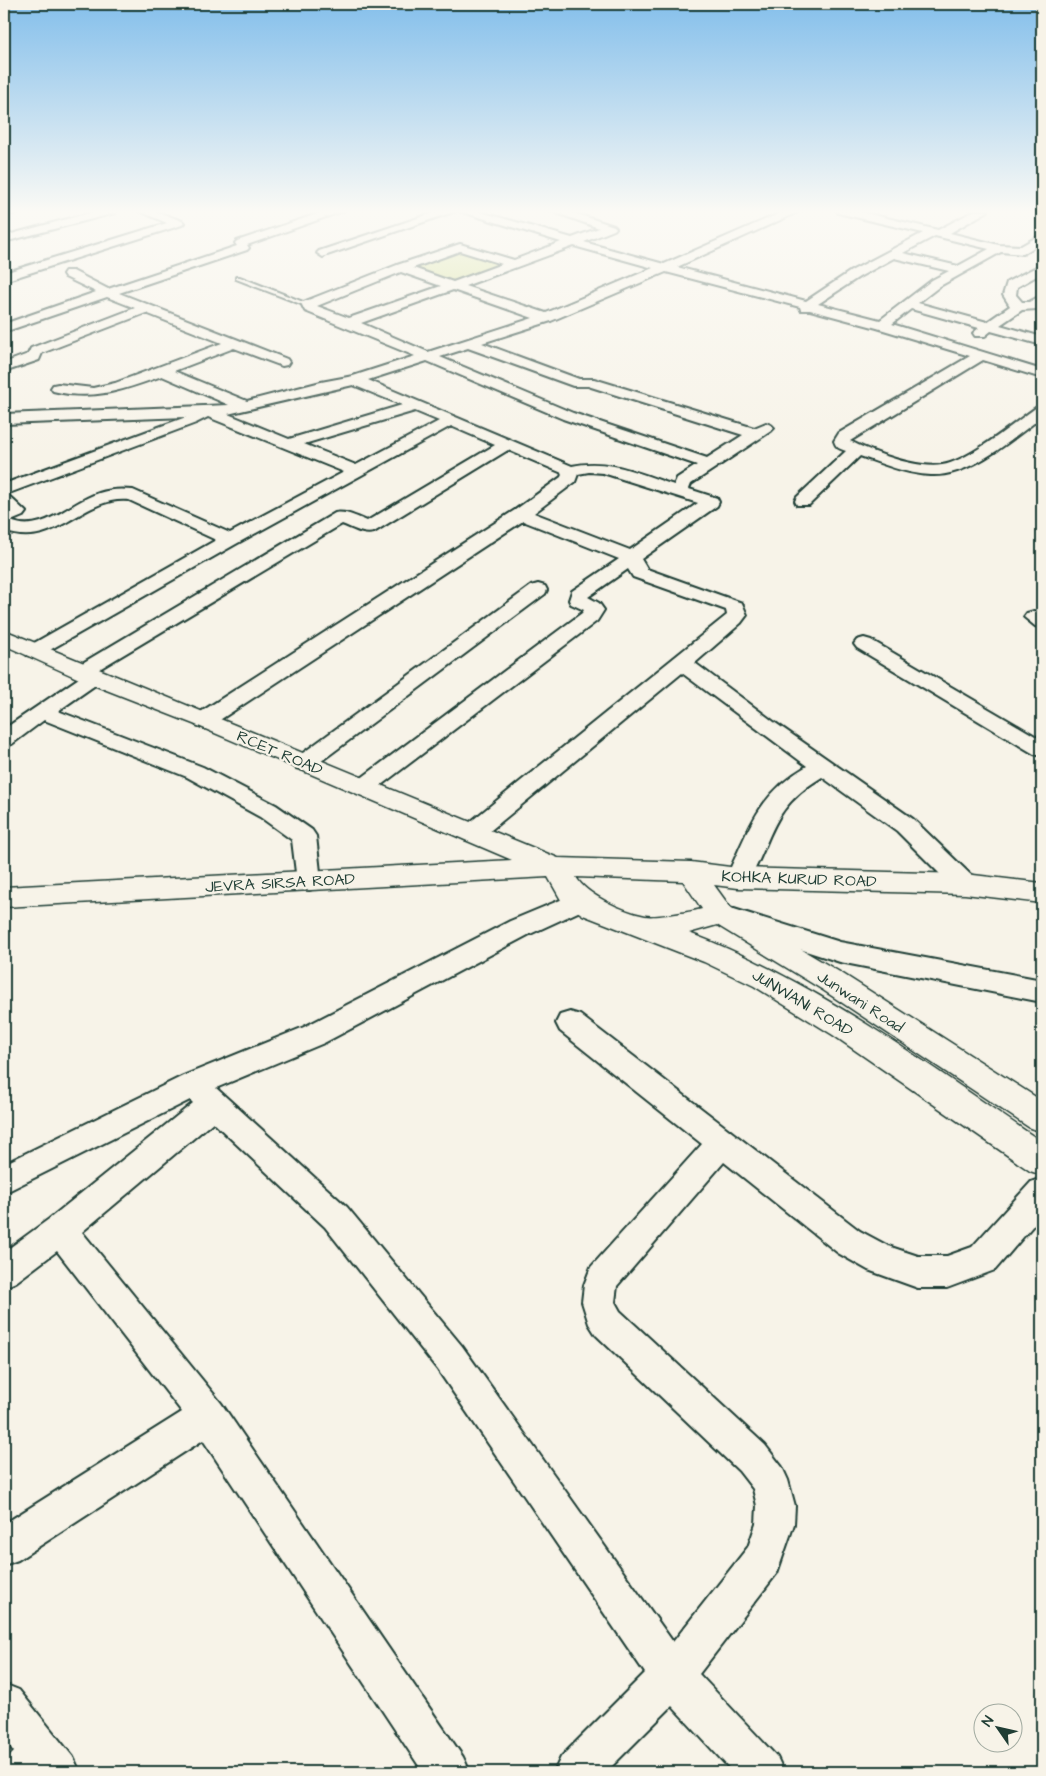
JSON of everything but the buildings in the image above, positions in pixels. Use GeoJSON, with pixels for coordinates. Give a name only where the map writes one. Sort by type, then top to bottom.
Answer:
{"type":"FeatureCollection","features":[{"type":"Feature","properties":{"kind":"main road","name":"RCET ROAD"},"geometry":{"type":"LineString","coordinates":[[4,636],[88,674],[204,720],[556,867]]}},
{"type":"Feature","properties":{"kind":"main road","name":"JEVRA SIRSA ROAD"},"geometry":{"type":"LineString","coordinates":[[4,897],[556,867]]}},
{"type":"Feature","properties":{"kind":"main road","name":"KOHKA KURUD ROAD"},"geometry":{"type":"LineString","coordinates":[[556,867],[691,872],[738,878],[965,884],[1042,893]]}},
{"type":"Feature","properties":{"kind":"main road","name":"JUNWANI ROAD"},"geometry":{"type":"LineString","coordinates":[[556,867],[571,892],[593,908],[714,954],[764,978],[844,1026],[1042,1160]]}},
{"type":"Feature","properties":{"kind":"main road","name":"Junwani Road"},"geometry":{"type":"LineString","coordinates":[[691,872],[720,914],[833,982],[1042,1118]]}},
{"type":"Feature","properties":{"kind":"main road"},"geometry":{"type":"LineString","coordinates":[[644,927],[693,922],[720,914]]}},
{"type":"Feature","properties":{"kind":"street"},"geometry":{"type":"LineString","coordinates":[[4,328],[104,294]]}},
{"type":"Feature","properties":{"kind":"street"},"geometry":{"type":"LineString","coordinates":[[109,294],[282,362]]}},
{"type":"Feature","properties":{"kind":"street"},"geometry":{"type":"LineString","coordinates":[[336,294],[308,305],[310,308],[429,356],[568,416],[709,464]]}},
{"type":"Feature","properties":{"kind":"street"},"geometry":{"type":"LineString","coordinates":[[349,323],[432,294]]}},
{"type":"Feature","properties":{"kind":"street"},"geometry":{"type":"LineString","coordinates":[[476,294],[546,318]]}},
{"type":"Feature","properties":{"kind":"street"},"geometry":{"type":"LineString","coordinates":[[4,419],[207,411],[248,407],[334,383],[355,380],[471,344],[546,318],[604,294]]}},
{"type":"Feature","properties":{"kind":"street"},"geometry":{"type":"LineString","coordinates":[[761,294],[882,325],[1042,374]]}},
{"type":"Feature","properties":{"kind":"street"},"geometry":{"type":"LineString","coordinates":[[806,306],[825,294]]}},
{"type":"Feature","properties":{"kind":"street"},"geometry":{"type":"LineString","coordinates":[[882,325],[921,294]]}},
{"type":"Feature","properties":{"kind":"street"},"geometry":{"type":"LineString","coordinates":[[1009,294],[1009,300],[1034,305]]}},
{"type":"Feature","properties":{"kind":"street"},"geometry":{"type":"LineString","coordinates":[[525,311],[543,304]]}},
{"type":"Feature","properties":{"kind":"street"},"geometry":{"type":"LineString","coordinates":[[908,304],[1042,341]]}},
{"type":"Feature","properties":{"kind":"street"},"geometry":{"type":"LineString","coordinates":[[962,348],[989,326],[1034,305]]}},
{"type":"Feature","properties":{"kind":"street"},"geometry":{"type":"LineString","coordinates":[[4,368],[34,356],[36,350],[145,309]]}},
{"type":"Feature","properties":{"kind":"street"},"geometry":{"type":"LineString","coordinates":[[58,388],[80,391],[106,390],[234,343]]}},
{"type":"Feature","properties":{"kind":"street"},"geometry":{"type":"LineString","coordinates":[[471,344],[578,383],[589,382],[761,431],[683,482],[680,492]]}},
{"type":"Feature","properties":{"kind":"street"},"geometry":{"type":"LineString","coordinates":[[982,355],[845,436],[842,441],[843,444],[913,467],[943,471],[964,463],[1042,410]]}},
{"type":"Feature","properties":{"kind":"street"},"geometry":{"type":"LineString","coordinates":[[162,371],[248,407]]}},
{"type":"Feature","properties":{"kind":"street"},"geometry":{"type":"LineString","coordinates":[[355,380],[570,471],[589,467],[604,468],[711,502],[579,595],[578,600],[594,610],[590,617],[364,787]]}},
{"type":"Feature","properties":{"kind":"street"},"geometry":{"type":"LineString","coordinates":[[288,444],[416,406]]}},
{"type":"Feature","properties":{"kind":"street"},"geometry":{"type":"LineString","coordinates":[[207,411],[356,471]]}},
{"type":"Feature","properties":{"kind":"street"},"geometry":{"type":"LineString","coordinates":[[4,490],[191,420],[207,411]]}},
{"type":"Feature","properties":{"kind":"street"},"geometry":{"type":"LineString","coordinates":[[34,651],[230,540],[450,421]]}},
{"type":"Feature","properties":{"kind":"street"},"geometry":{"type":"LineString","coordinates":[[9,730],[42,712],[88,674],[341,517],[368,528],[507,444]]}},
{"type":"Feature","properties":{"kind":"street"},"geometry":{"type":"LineString","coordinates":[[803,501],[857,450]]}},
{"type":"Feature","properties":{"kind":"street"},"geometry":{"type":"LineString","coordinates":[[204,720],[521,514],[569,479],[570,471]]}},
{"type":"Feature","properties":{"kind":"street"},"geometry":{"type":"LineString","coordinates":[[4,526],[20,531],[29,531],[46,525],[100,498],[118,492],[132,495],[230,540]]}},
{"type":"Feature","properties":{"kind":"street"},"geometry":{"type":"LineString","coordinates":[[4,500],[17,512],[4,518]]}},
{"type":"Feature","properties":{"kind":"street"},"geometry":{"type":"LineString","coordinates":[[472,833],[682,663],[738,615],[738,611],[731,604],[640,573],[631,557],[521,514]]}},
{"type":"Feature","properties":{"kind":"street"},"geometry":{"type":"LineString","coordinates":[[304,763],[538,590]]}},
{"type":"Feature","properties":{"kind":"street"},"geometry":{"type":"LineString","coordinates":[[864,644],[1042,749]]}},
{"type":"Feature","properties":{"kind":"street"},"geometry":{"type":"LineString","coordinates":[[682,663],[766,727],[905,825],[965,884]]}},
{"type":"Feature","properties":{"kind":"street"},"geometry":{"type":"LineString","coordinates":[[42,712],[195,772],[268,811],[304,836],[309,880]]}},
{"type":"Feature","properties":{"kind":"street"},"geometry":{"type":"LineString","coordinates":[[738,878],[769,813],[779,798],[795,784],[822,767]]}},
{"type":"Feature","properties":{"kind":"street"},"geometry":{"type":"LineString","coordinates":[[4,1179],[204,1094],[519,928],[582,900]]}},
{"type":"Feature","properties":{"kind":"street"},"geometry":{"type":"LineString","coordinates":[[720,914],[840,952],[1042,991]]}},
{"type":"Feature","properties":{"kind":"street"},"geometry":{"type":"LineString","coordinates":[[570,1023],[849,1242],[880,1259],[918,1272],[946,1272],[983,1259],[1042,1192]]}},
{"type":"Feature","properties":{"kind":"street"},"geometry":{"type":"LineString","coordinates":[[4,1271],[60,1230],[204,1094]]}},
{"type":"Feature","properties":{"kind":"street"},"geometry":{"type":"LineString","coordinates":[[204,1094],[336,1216],[450,1358],[672,1676],[762,1772]]}},
{"type":"Feature","properties":{"kind":"street"},"geometry":{"type":"LineString","coordinates":[[576,1772],[672,1676],[763,1559],[775,1524],[776,1506],[769,1480],[752,1458],[608,1323],[602,1316],[598,1304],[603,1278],[722,1142]]}},
{"type":"Feature","properties":{"kind":"street"},"geometry":{"type":"LineString","coordinates":[[60,1230],[208,1416],[448,1772]]}},
{"type":"Feature","properties":{"kind":"street"},"geometry":{"type":"LineString","coordinates":[[6,1540],[208,1416]]}},
{"type":"Feature","properties":{"kind":"street"},"geometry":{"type":"LineString","coordinates":[[4,1704],[42,1766]]}},
{"type":"Feature","properties":{"kind":"lane"},"geometry":{"type":"LineString","coordinates":[[279,294],[308,305]]}}]}
